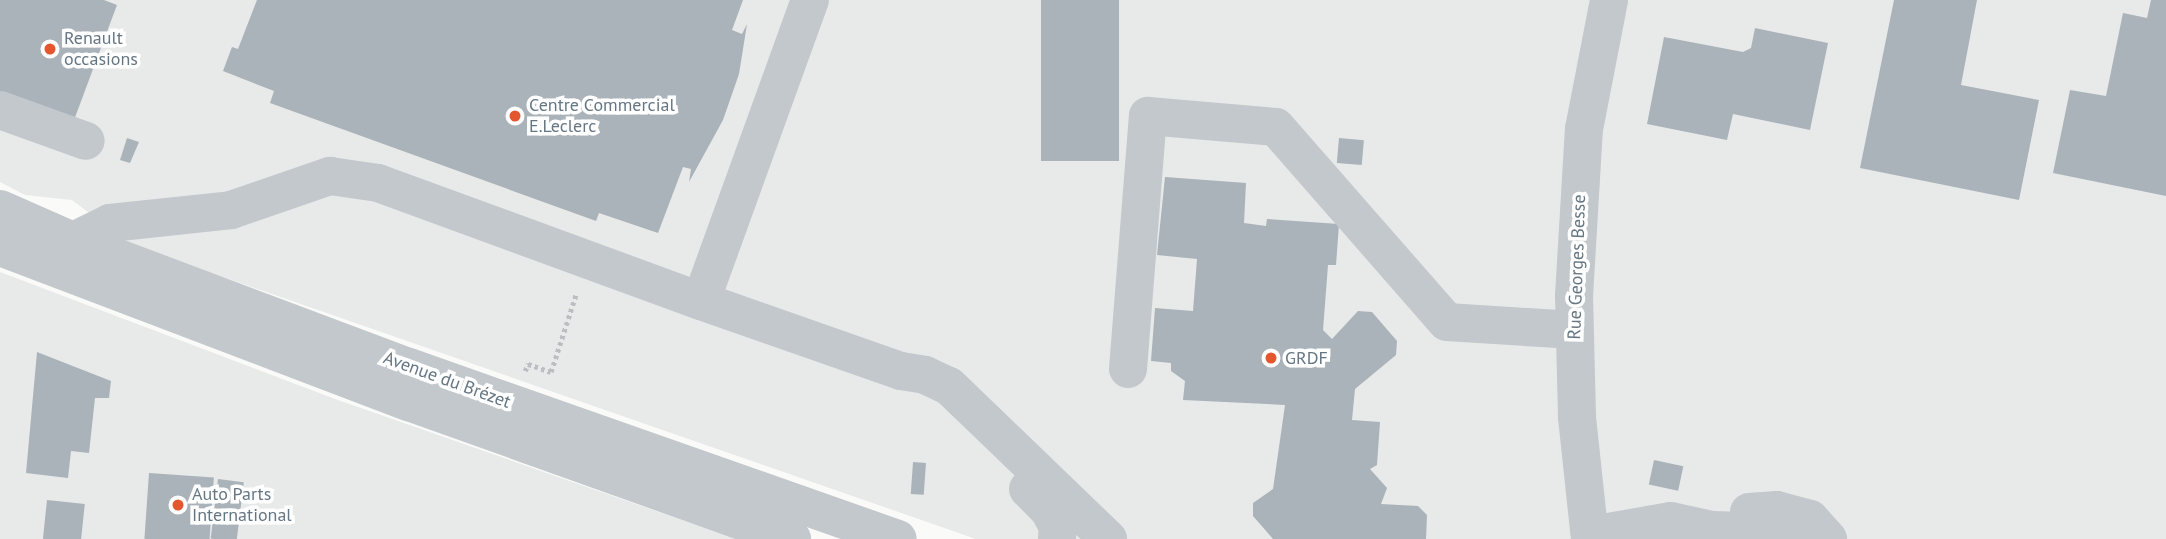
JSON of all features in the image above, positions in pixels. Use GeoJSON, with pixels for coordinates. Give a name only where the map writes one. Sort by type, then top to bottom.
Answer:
{"type":"FeatureCollection","features":[{"type":"Feature","properties":{"kind":"street"},"geometry":{"type":"LineString","coordinates":[[701,302],[810,0]]}},
{"type":"Feature","properties":{"kind":"street","name":"Rue Georges Besse"},"geometry":{"type":"LineString","coordinates":[[1591,538],[1577,417],[1574,330],[1584,129],[1609,0]]}},
{"type":"Feature","properties":{"kind":"street"},"geometry":{"type":"LineString","coordinates":[[0,110],[86,141]]}},
{"type":"Feature","properties":{"kind":"street"},"geometry":{"type":"LineString","coordinates":[[1128,369],[1148,116],[1276,127],[1447,322],[1574,330]]}},
{"type":"Feature","properties":{"kind":"street"},"geometry":{"type":"LineString","coordinates":[[73,241],[110,223],[231,210],[330,176],[379,183],[701,302],[901,371],[925,375],[948,386],[1108,539]]}},
{"type":"Feature","properties":{"kind":"street","name":"Avenue du Brézet"},"geometry":{"type":"LineString","coordinates":[[0,209],[73,241],[512,404],[898,539]]}},
{"type":"Feature","properties":{"kind":"street","name":"Avenue du Brézet"},"geometry":{"type":"LineString","coordinates":[[0,247],[792,539]]}},
{"type":"Feature","properties":{"kind":"street"},"geometry":{"type":"LineString","coordinates":[[901,371],[1049,510],[1058,527],[1057,539]]}},
{"type":"Feature","properties":{"kind":"street"},"geometry":{"type":"LineString","coordinates":[[1591,538],[1671,521],[1777,510],[1810,519],[1828,539]]}},
{"type":"Feature","properties":{"kind":"street"},"geometry":{"type":"LineString","coordinates":[[1671,521],[1712,530],[1779,532],[1785,539]]}},
{"type":"Feature","properties":{"kind":"path"},"geometry":{"type":"LineString","coordinates":[[512,404],[528,364],[551,372],[589,260]]}},
{"type":"Feature","properties":{"kind":"shaded area"},"geometry":{"type":"Polygon","coordinates":[[[0,0],[2166,0],[2166,539],[976,539],[131,245],[72,200],[25,195],[0,182],[0,0]]]}},
{"type":"Feature","properties":{"kind":"shaded area"},"geometry":{"type":"Polygon","coordinates":[[[0,272],[335,399],[736,539],[0,539],[0,272]]]}},
{"type":"Feature","properties":{"kind":"building","name":"Renault occasions"},"geometry":{"type":"Polygon","coordinates":[[[0,0],[104,0],[117,5],[74,120],[0,94],[0,0]]]}},
{"type":"Feature","properties":{"kind":"building","name":"Centre Commercial E.Leclerc"},"geometry":{"type":"Polygon","coordinates":[[[257,0],[743,0],[732,30],[742,34],[747,24],[739,74],[723,120],[689,182],[691,169],[683,167],[658,233],[599,213],[596,221],[270,103],[274,91],[223,71],[232,47],[238,49],[257,0]]]}},
{"type":"Feature","properties":{"kind":"building"},"geometry":{"type":"Polygon","coordinates":[[[1041,0],[1119,0],[1119,161],[1041,161],[1041,0]]]}},
{"type":"Feature","properties":{"kind":"building"},"geometry":{"type":"Polygon","coordinates":[[[1894,0],[1977,0],[1961,85],[2039,100],[2019,200],[1860,168],[1894,0]]]}},
{"type":"Feature","properties":{"kind":"building"},"geometry":{"type":"Polygon","coordinates":[[[2151,0],[2166,0],[2166,196],[2053,173],[2070,90],[2106,96],[2123,13],[2147,18],[2151,0]]]}},
{"type":"Feature","properties":{"kind":"building"},"geometry":{"type":"Polygon","coordinates":[[[1755,28],[1828,43],[1810,130],[1733,114],[1727,140],[1647,124],[1664,37],[1743,52],[1751,48],[1755,28]]]}},
{"type":"Feature","properties":{"kind":"building"},"geometry":{"type":"Polygon","coordinates":[[[127,138],[139,142],[130,163],[120,160],[127,138]]]}},
{"type":"Feature","properties":{"kind":"building"},"geometry":{"type":"Polygon","coordinates":[[[1339,138],[1364,140],[1362,165],[1337,163],[1339,138]]]}},
{"type":"Feature","properties":{"kind":"building","name":"GRDF"},"geometry":{"type":"Polygon","coordinates":[[[1165,177],[1246,183],[1244,223],[1266,226],[1267,219],[1339,224],[1336,265],[1328,265],[1323,330],[1332,339],[1358,311],[1372,312],[1397,341],[1396,355],[1355,389],[1352,420],[1380,422],[1377,465],[1370,469],[1387,488],[1381,504],[1418,506],[1427,515],[1426,539],[1273,539],[1253,516],[1253,503],[1273,489],[1285,405],[1183,400],[1185,381],[1171,371],[1171,363],[1151,361],[1155,308],[1193,311],[1197,259],[1157,255],[1165,177]]]}},
{"type":"Feature","properties":{"kind":"building"},"geometry":{"type":"Polygon","coordinates":[[[37,352],[111,381],[109,398],[95,398],[89,453],[71,451],[68,478],[26,473],[37,352]]]}},
{"type":"Feature","properties":{"kind":"building"},"geometry":{"type":"Polygon","coordinates":[[[1654,460],[1683,466],[1678,491],[1649,484],[1654,460]]]}},
{"type":"Feature","properties":{"kind":"building"},"geometry":{"type":"Polygon","coordinates":[[[913,462],[926,463],[924,495],[911,494],[913,462]]]}},
{"type":"Feature","properties":{"kind":"building"},"geometry":{"type":"Polygon","coordinates":[[[149,473],[214,478],[210,539],[144,539],[149,473]]]}},
{"type":"Feature","properties":{"kind":"building"},"geometry":{"type":"Polygon","coordinates":[[[218,479],[244,482],[237,539],[211,539],[218,479]]]}},
{"type":"Feature","properties":{"kind":"building"},"geometry":{"type":"Polygon","coordinates":[[[47,500],[85,504],[81,539],[43,539],[47,500]]]}},
{"type":"Feature","properties":{"kind":"place","name":"Renault occasions"},"geometry":{"type":"Point","coordinates":[50,49]}},
{"type":"Feature","properties":{"kind":"place","name":"Centre Commercial E.Leclerc"},"geometry":{"type":"Point","coordinates":[515,116]}},
{"type":"Feature","properties":{"kind":"place","name":"GRDF"},"geometry":{"type":"Point","coordinates":[1271,358]}},
{"type":"Feature","properties":{"kind":"place","name":"Auto Parts International"},"geometry":{"type":"Point","coordinates":[178,505]}}]}
